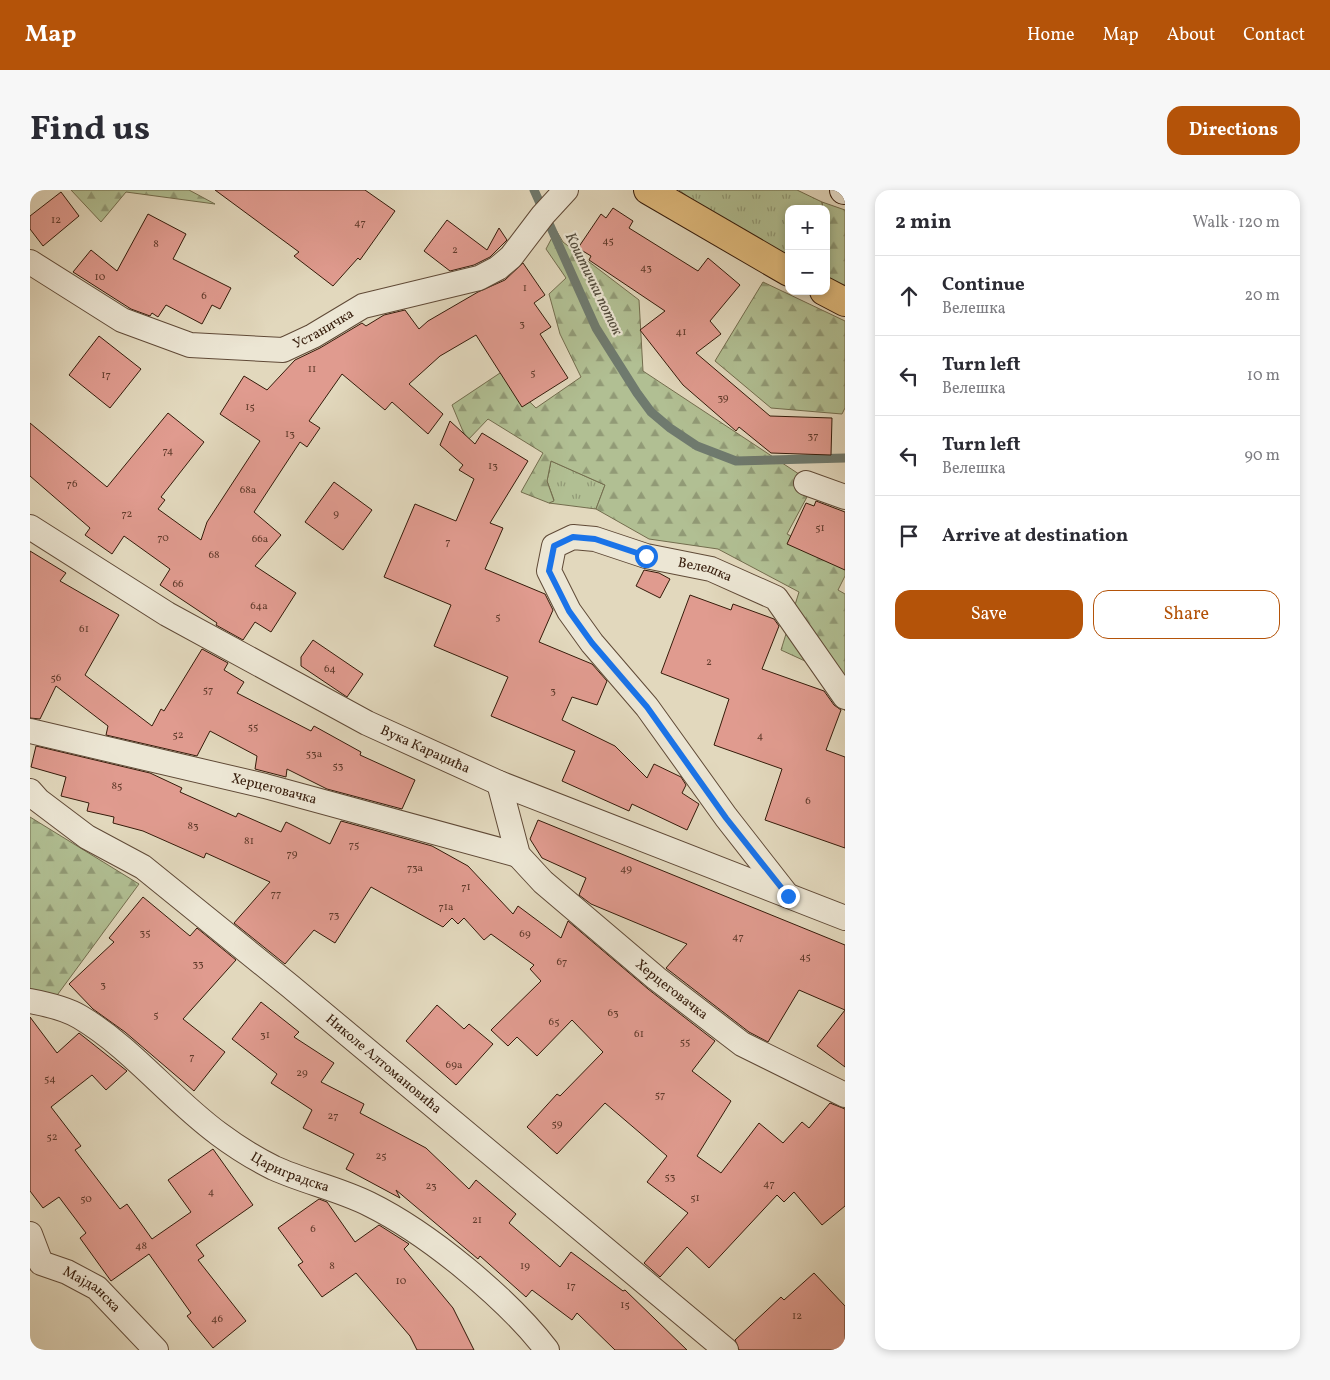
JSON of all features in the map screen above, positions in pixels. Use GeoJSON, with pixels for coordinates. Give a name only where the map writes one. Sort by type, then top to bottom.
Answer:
{"type":"FeatureCollection","features":[{"type":"Feature","properties":{"kind":"main road"},"geometry":{"type":"LineString","coordinates":[[648,190],[785,270]]}},
{"type":"Feature","properties":{"kind":"main road"},"geometry":{"type":"LineString","coordinates":[[830,294],[845,302]]}},
{"type":"Feature","properties":{"kind":"street","name":"Устаничка"},"geometry":{"type":"LineString","coordinates":[[30,262],[122,320],[190,345],[283,350],[313,336],[364,306],[485,275],[512,257],[555,202]]}},
{"type":"Feature","properties":{"kind":"street"},"geometry":{"type":"LineString","coordinates":[[806,482],[845,497]]}},
{"type":"Feature","properties":{"kind":"street","name":"Вука Караџића"},"geometry":{"type":"LineString","coordinates":[[30,527],[184,623],[367,723],[499,783],[845,918]]}},
{"type":"Feature","properties":{"kind":"street","name":"Велешка"},"geometry":{"type":"LineString","coordinates":[[788,896],[726,818],[647,707],[592,643],[569,611],[549,571],[554,546],[573,537],[595,539],[646,556],[712,569],[776,598],[845,697]]}},
{"type":"Feature","properties":{"kind":"street","name":"Херцеговачка"},"geometry":{"type":"LineString","coordinates":[[30,731],[265,786],[518,855]]}},
{"type":"Feature","properties":{"kind":"street","name":"Херцеговачка"},"geometry":{"type":"LineString","coordinates":[[499,783],[518,855],[543,882],[656,978],[742,1044],[845,1095]]}},
{"type":"Feature","properties":{"kind":"street","name":"Николе Алтомановића"},"geometry":{"type":"LineString","coordinates":[[30,791],[38,800],[88,837],[143,867],[298,993],[726,1350]]}},
{"type":"Feature","properties":{"kind":"street","name":"Цариградска"},"geometry":{"type":"LineString","coordinates":[[30,1001],[79,1016],[119,1046],[219,1134],[274,1168],[323,1184],[370,1204],[417,1234],[476,1277],[514,1313],[546,1350]]}},
{"type":"Feature","properties":{"kind":"street","name":"Мајданска"},"geometry":{"type":"LineString","coordinates":[[30,1234],[35,1269],[67,1272],[97,1288],[156,1350]]}},
{"type":"Feature","properties":{"kind":"green space"},"geometry":{"type":"Polygon","coordinates":[[[71,190],[189,190],[215,204],[126,192],[101,222],[71,190]]]}},
{"type":"Feature","properties":{"kind":"green space"},"geometry":{"type":"Polygon","coordinates":[[[679,190],[797,190],[822,202],[822,205],[785,205],[785,257],[721,222],[679,190]]]}},
{"type":"Feature","properties":{"kind":"green space"},"geometry":{"type":"Polygon","coordinates":[[[822,202],[845,210],[845,289],[830,281],[830,205],[822,205],[822,202]]]}},
{"type":"Feature","properties":{"kind":"green space"},"geometry":{"type":"Polygon","coordinates":[[[556,230],[563,242],[639,300],[643,371],[814,484],[787,534],[845,563],[845,576],[838,590],[845,594],[845,711],[829,672],[781,650],[799,592],[718,549],[649,539],[596,509],[605,485],[551,461],[547,481],[554,501],[549,503],[521,492],[543,453],[488,419],[467,441],[452,405],[500,373],[536,408],[581,377],[560,334],[549,294],[566,278],[546,249],[556,230]]]}},
{"type":"Feature","properties":{"kind":"green space"},"geometry":{"type":"Polygon","coordinates":[[[763,282],[785,292],[785,295],[790,295],[845,321],[845,408],[842,414],[771,408],[715,361],[763,282]]]}},
{"type":"Feature","properties":{"kind":"green space"},"geometry":{"type":"Polygon","coordinates":[[[551,461],[605,485],[596,509],[549,503],[554,500],[547,481],[551,461]]]}},
{"type":"Feature","properties":{"kind":"green space"},"geometry":{"type":"Polygon","coordinates":[[[30,817],[139,884],[55,998],[30,991],[30,817]]]}},
{"type":"Feature","properties":{"kind":"building"},"geometry":{"type":"Polygon","coordinates":[[[215,190],[365,190],[395,211],[360,260],[358,258],[333,286],[294,256],[299,252],[215,190]]]}},
{"type":"Feature","properties":{"kind":"building"},"geometry":{"type":"Polygon","coordinates":[[[61,192],[79,216],[43,246],[30,229],[30,216],[61,192]]]}},
{"type":"Feature","properties":{"kind":"building"},"geometry":{"type":"Polygon","coordinates":[[[613,208],[633,221],[629,228],[698,271],[708,258],[740,285],[710,321],[721,334],[696,353],[770,416],[832,418],[831,455],[771,453],[739,427],[736,431],[683,385],[640,330],[665,311],[589,260],[591,256],[578,248],[601,214],[606,218],[613,208]]]}},
{"type":"Feature","properties":{"kind":"building"},"geometry":{"type":"Polygon","coordinates":[[[148,214],[186,234],[173,259],[231,288],[220,309],[212,305],[202,324],[166,305],[158,317],[152,313],[150,316],[131,309],[73,272],[91,250],[117,271],[148,214]]]}},
{"type":"Feature","properties":{"kind":"building"},"geometry":{"type":"Polygon","coordinates":[[[447,220],[487,250],[499,228],[507,240],[490,257],[474,265],[450,271],[424,251],[447,220]]]}},
{"type":"Feature","properties":{"kind":"building"},"geometry":{"type":"Polygon","coordinates":[[[523,263],[545,295],[534,303],[551,327],[540,334],[568,378],[522,407],[476,335],[440,356],[409,384],[443,414],[428,434],[392,402],[385,410],[342,374],[309,421],[320,428],[307,447],[300,442],[254,512],[281,535],[255,566],[296,593],[271,632],[255,622],[243,640],[216,625],[217,623],[160,585],[170,569],[124,536],[112,554],[85,535],[90,528],[30,476],[30,423],[107,487],[168,413],[204,442],[161,497],[165,500],[158,509],[201,540],[207,522],[260,441],[220,414],[244,376],[267,390],[295,360],[320,348],[362,323],[366,326],[384,315],[405,310],[419,329],[428,321],[478,292],[505,280],[523,263]]]}},
{"type":"Feature","properties":{"kind":"building"},"geometry":{"type":"Polygon","coordinates":[[[99,336],[141,369],[110,408],[69,375],[99,336]]]}},
{"type":"Feature","properties":{"kind":"building"},"geometry":{"type":"Polygon","coordinates":[[[450,421],[475,444],[482,433],[528,461],[490,523],[503,528],[485,569],[545,594],[553,610],[539,642],[592,664],[607,681],[597,705],[572,697],[562,720],[615,746],[647,778],[654,764],[681,777],[686,785],[682,793],[699,804],[687,830],[632,804],[629,811],[562,781],[575,751],[491,716],[508,677],[434,646],[451,605],[384,577],[415,504],[456,521],[474,479],[459,470],[463,465],[440,445],[450,421]]]}},
{"type":"Feature","properties":{"kind":"building"},"geometry":{"type":"Polygon","coordinates":[[[334,482],[372,510],[343,550],[305,522],[334,482]]]}},
{"type":"Feature","properties":{"kind":"building"},"geometry":{"type":"Polygon","coordinates":[[[816,501],[845,512],[845,570],[787,544],[806,503],[814,506],[816,501]]]}},
{"type":"Feature","properties":{"kind":"building"},"geometry":{"type":"Polygon","coordinates":[[[30,551],[66,573],[60,581],[119,615],[85,675],[152,726],[161,709],[164,711],[202,649],[228,663],[224,670],[244,682],[237,693],[311,731],[314,726],[361,752],[360,755],[415,780],[402,809],[327,789],[287,769],[286,777],[255,769],[257,756],[210,731],[197,756],[106,735],[108,726],[56,686],[40,719],[30,718],[30,551]]]}},
{"type":"Feature","properties":{"kind":"building"},"geometry":{"type":"Polygon","coordinates":[[[644,570],[659,573],[670,579],[660,598],[636,586],[644,570]]]}},
{"type":"Feature","properties":{"kind":"building"},"geometry":{"type":"Polygon","coordinates":[[[690,595],[731,610],[733,604],[774,619],[779,626],[762,669],[824,691],[834,705],[841,710],[826,750],[845,757],[845,848],[765,820],[782,769],[714,745],[729,699],[661,673],[690,595]]]}},
{"type":"Feature","properties":{"kind":"building"},"geometry":{"type":"Polygon","coordinates":[[[313,640],[363,674],[347,697],[301,666],[301,657],[313,640]]]}},
{"type":"Feature","properties":{"kind":"building"},"geometry":{"type":"Polygon","coordinates":[[[36,746],[150,773],[182,788],[180,792],[236,817],[238,813],[281,832],[286,822],[330,844],[341,821],[432,846],[468,866],[513,914],[518,906],[561,938],[568,921],[648,989],[715,1041],[692,1071],[731,1101],[697,1156],[721,1173],[759,1123],[783,1143],[802,1122],[809,1128],[830,1103],[845,1109],[845,1206],[822,1225],[794,1192],[784,1202],[777,1195],[709,1268],[687,1247],[660,1277],[644,1263],[688,1213],[647,1182],[667,1156],[605,1103],[557,1154],[527,1127],[557,1094],[560,1096],[603,1052],[572,1020],[537,1056],[517,1037],[508,1046],[491,1030],[541,981],[530,969],[534,965],[491,934],[484,940],[464,918],[458,924],[452,918],[443,927],[371,887],[335,943],[314,930],[285,964],[234,923],[270,882],[206,853],[204,858],[143,831],[113,823],[114,817],[87,811],[89,803],[61,796],[66,777],[31,767],[36,746]]]}},
{"type":"Feature","properties":{"kind":"building"},"geometry":{"type":"Polygon","coordinates":[[[538,820],[845,945],[845,1010],[799,990],[768,1042],[749,1032],[666,968],[687,944],[591,904],[579,895],[586,878],[542,858],[530,839],[538,820]]]}},
{"type":"Feature","properties":{"kind":"building"},"geometry":{"type":"Polygon","coordinates":[[[143,897],[190,936],[197,928],[236,960],[183,1019],[225,1052],[194,1091],[125,1032],[93,1009],[69,984],[114,942],[109,938],[143,897]]]}},
{"type":"Feature","properties":{"kind":"building"},"geometry":{"type":"Polygon","coordinates":[[[261,1002],[299,1032],[294,1037],[334,1063],[321,1082],[364,1104],[360,1113],[426,1148],[469,1189],[476,1180],[516,1214],[509,1223],[560,1267],[571,1252],[623,1291],[625,1290],[687,1350],[615,1350],[577,1313],[572,1320],[532,1290],[526,1297],[480,1256],[478,1259],[396,1190],[400,1198],[346,1169],[354,1154],[303,1128],[312,1110],[271,1083],[277,1074],[232,1039],[261,1002]]]}},
{"type":"Feature","properties":{"kind":"building"},"geometry":{"type":"Polygon","coordinates":[[[437,1005],[464,1029],[469,1024],[493,1044],[456,1085],[406,1041],[437,1005]]]}},
{"type":"Feature","properties":{"kind":"building"},"geometry":{"type":"Polygon","coordinates":[[[845,1010],[845,1067],[817,1046],[845,1010]]]}},
{"type":"Feature","properties":{"kind":"building"},"geometry":{"type":"Polygon","coordinates":[[[30,1017],[57,1053],[79,1033],[127,1071],[106,1090],[92,1075],[51,1107],[81,1146],[75,1150],[120,1209],[127,1204],[152,1239],[191,1212],[168,1180],[213,1149],[253,1205],[196,1245],[204,1256],[198,1260],[246,1321],[213,1348],[187,1316],[191,1313],[149,1254],[111,1281],[80,1238],[86,1233],[59,1197],[43,1208],[30,1191],[30,1017]]]}},
{"type":"Feature","properties":{"kind":"building"},"geometry":{"type":"Polygon","coordinates":[[[319,1199],[327,1202],[355,1242],[379,1225],[409,1244],[404,1249],[453,1308],[474,1350],[417,1350],[410,1336],[356,1273],[322,1297],[298,1265],[303,1262],[278,1228],[319,1199]]]}},
{"type":"Feature","properties":{"kind":"building"},"geometry":{"type":"Polygon","coordinates":[[[814,1273],[845,1306],[845,1350],[739,1350],[735,1340],[781,1297],[784,1300],[814,1273]]]}},
{"type":"Feature","properties":{"kind":"waterway","name":"Коштички поток"},"geometry":{"type":"LineString","coordinates":[[534,190],[596,328],[651,412],[670,428],[697,446],[736,461],[845,458]]}},
{"type":"Feature","properties":{"kind":"route"},"geometry":{"type":"LineString","coordinates":[[646,556],[595,539],[573,537],[554,546],[549,571],[569,611],[592,643],[647,707],[726,818],[788,896]]}}]}
